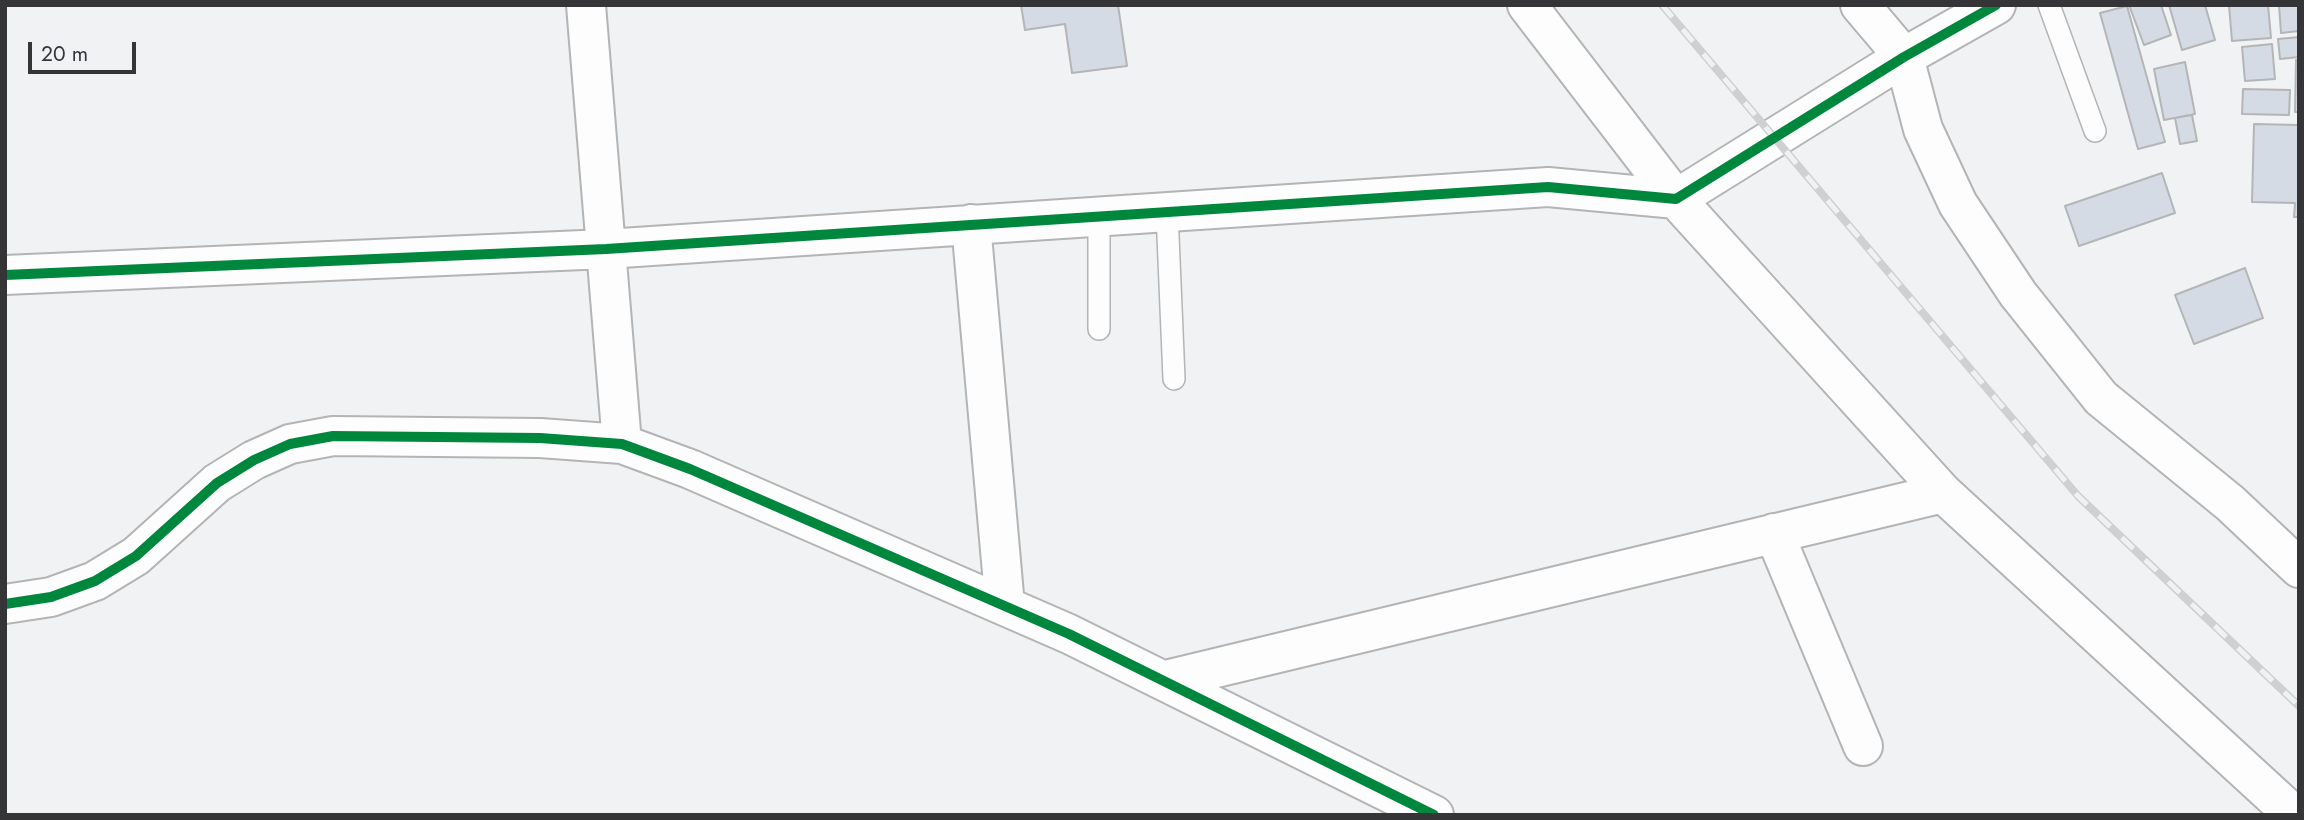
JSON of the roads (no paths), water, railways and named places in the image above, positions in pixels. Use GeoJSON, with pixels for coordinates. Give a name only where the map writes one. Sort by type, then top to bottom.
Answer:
{"type":"FeatureCollection","features":[{"type":"Feature","properties":{"kind":"street"},"geometry":{"type":"LineString","coordinates":[[586,5],[622,444]]}},
{"type":"Feature","properties":{"kind":"street"},"geometry":{"type":"LineString","coordinates":[[1527,5],[1676,199],[1943,493],[2294,815]]}},
{"type":"Feature","properties":{"kind":"street"},"geometry":{"type":"LineString","coordinates":[[1860,5],[1904,57],[1923,129],[1958,204],[2018,294],[2101,398],[2230,503],[2299,568]]}},
{"type":"Feature","properties":{"kind":"street"},"geometry":{"type":"LineString","coordinates":[[5,275],[606,249],[1548,187],[1676,199],[1904,57],[1996,5]]}},
{"type":"Feature","properties":{"kind":"street"},"geometry":{"type":"LineString","coordinates":[[971,225],[1005,606]]}},
{"type":"Feature","properties":{"kind":"street"},"geometry":{"type":"LineString","coordinates":[[5,604],[51,597],[95,581],[136,556],[217,483],[254,460],[290,444],[333,436],[540,438],[622,444],[690,470],[1005,606],[1166,680],[1434,815]]}},
{"type":"Feature","properties":{"kind":"street"},"geometry":{"type":"LineString","coordinates":[[1166,680],[1943,493]]}},
{"type":"Feature","properties":{"kind":"street"},"geometry":{"type":"LineString","coordinates":[[1774,533],[1863,746]]}},
{"type":"Feature","properties":{"kind":"lane"},"geometry":{"type":"LineString","coordinates":[[2049,5],[2095,131]]}},
{"type":"Feature","properties":{"kind":"lane"},"geometry":{"type":"LineString","coordinates":[[1167,212],[1174,380]]}},
{"type":"Feature","properties":{"kind":"lane"},"geometry":{"type":"LineString","coordinates":[[1098,216],[1099,329]]}},
{"type":"Feature","properties":{"kind":"railway"},"geometry":{"type":"LineString","coordinates":[[1662,5],[2078,496],[2299,706]]}}]}
